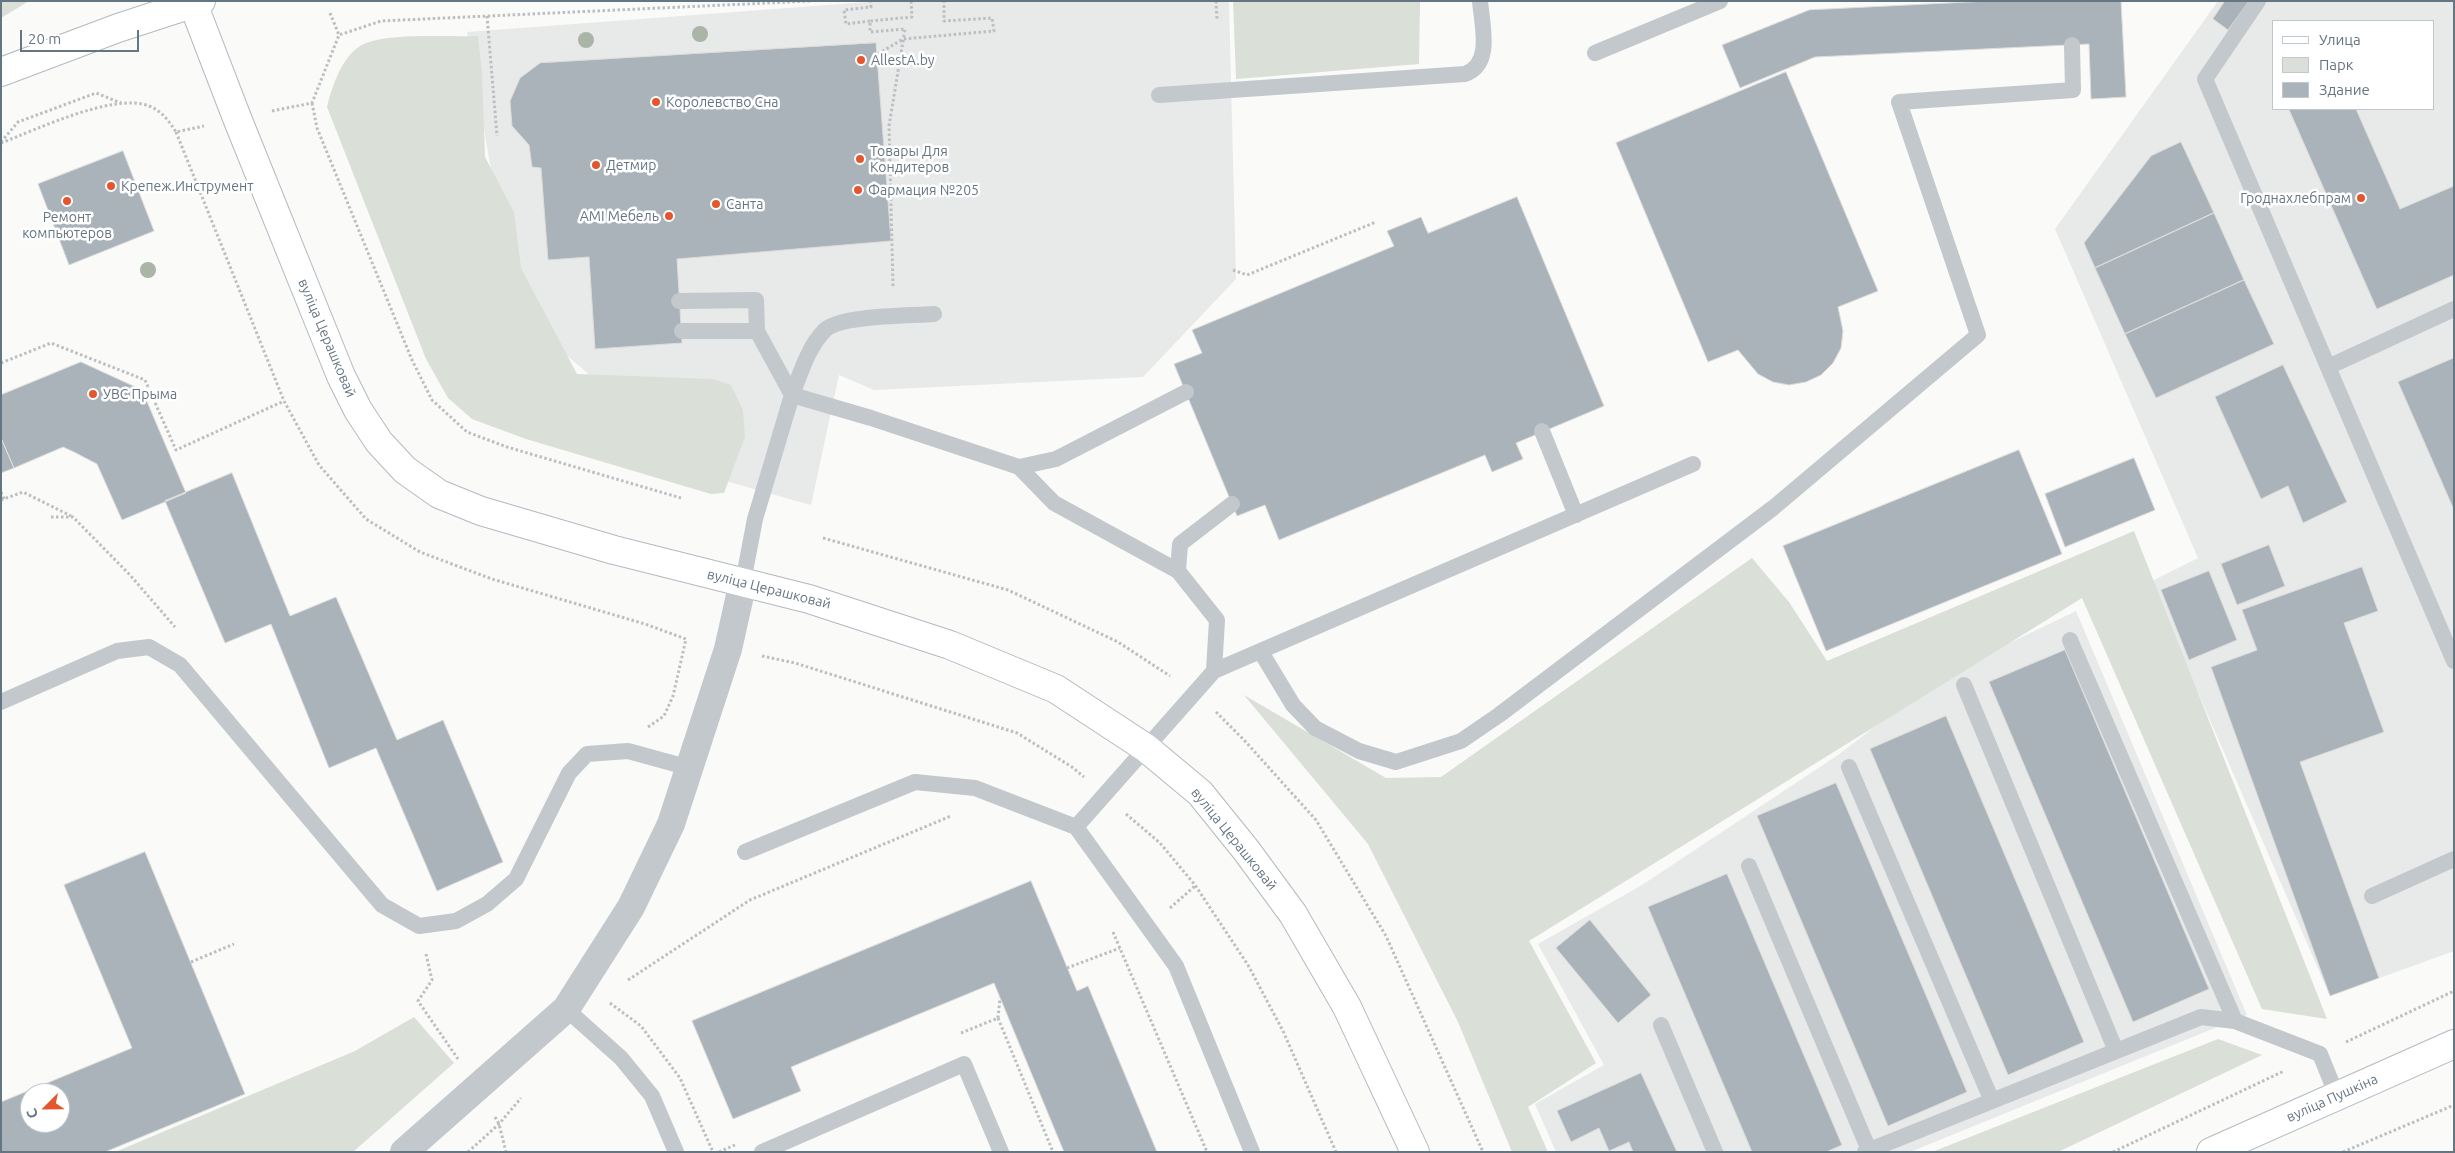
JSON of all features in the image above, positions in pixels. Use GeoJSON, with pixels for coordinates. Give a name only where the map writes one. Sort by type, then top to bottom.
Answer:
{"type":"FeatureCollection","features":[{"type":"Feature","properties":{"kind":"street"},"geometry":{"type":"LineString","coordinates":[[1,72],[118,28],[196,2]]}},
{"type":"Feature","properties":{"kind":"street","name":"вуліца Церашковай"},"geometry":{"type":"LineString","coordinates":[[196,2],[341,376],[358,410],[379,442],[405,470],[439,494],[481,511],[630,555],[743,582],[850,611],[950,645],[1056,690],[1146,748],[1200,794],[1246,850],[1293,914],[1347,1007],[1415,1152]]}},
{"type":"Feature","properties":{"kind":"street"},"geometry":{"type":"LineString","coordinates":[[404,1152],[566,1009],[630,907],[671,824],[728,649],[743,582]]}},
{"type":"Feature","properties":{"kind":"street","name":"вуліца Пушкіна"},"geometry":{"type":"LineString","coordinates":[[2211,1152],[2454,1044]]}},
{"type":"Feature","properties":{"kind":"lane"},"geometry":{"type":"LineString","coordinates":[[1159,95],[1465,74],[1474,71],[1478,67],[1484,52],[1480,1]]}},
{"type":"Feature","properties":{"kind":"lane"},"geometry":{"type":"LineString","coordinates":[[1595,53],[1720,1]]}},
{"type":"Feature","properties":{"kind":"lane"},"geometry":{"type":"LineString","coordinates":[[2258,1],[2205,79],[2454,661]]}},
{"type":"Feature","properties":{"kind":"lane"},"geometry":{"type":"LineString","coordinates":[[1261,652],[1293,705],[1315,728],[1359,751],[1396,762],[1460,741],[1507,710],[1773,508],[1978,335],[1899,102],[2073,90],[2072,45]]}},
{"type":"Feature","properties":{"kind":"lane"},"geometry":{"type":"LineString","coordinates":[[679,301],[756,300],[757,331],[792,395],[871,418],[1019,467],[1054,503],[1178,571],[1217,620],[1214,672]]}},
{"type":"Feature","properties":{"kind":"lane"},"geometry":{"type":"LineString","coordinates":[[2328,367],[2454,309]]}},
{"type":"Feature","properties":{"kind":"lane"},"geometry":{"type":"LineString","coordinates":[[743,582],[756,519],[792,395],[811,349],[826,328],[847,320],[934,314]]}},
{"type":"Feature","properties":{"kind":"lane"},"geometry":{"type":"LineString","coordinates":[[682,331],[757,331]]}},
{"type":"Feature","properties":{"kind":"lane"},"geometry":{"type":"LineString","coordinates":[[1019,467],[1056,459],[1186,392]]}},
{"type":"Feature","properties":{"kind":"lane"},"geometry":{"type":"LineString","coordinates":[[1542,431],[1576,515]]}},
{"type":"Feature","properties":{"kind":"lane"},"geometry":{"type":"LineString","coordinates":[[1076,827],[1214,672],[1693,464]]}},
{"type":"Feature","properties":{"kind":"lane"},"geometry":{"type":"LineString","coordinates":[[1178,571],[1180,544],[1232,504]]}},
{"type":"Feature","properties":{"kind":"lane"},"geometry":{"type":"LineString","coordinates":[[2070,640],[2235,1021]]}},
{"type":"Feature","properties":{"kind":"lane"},"geometry":{"type":"LineString","coordinates":[[1,702],[117,651],[149,648],[180,664],[382,905],[419,926],[456,921],[487,904],[516,879],[569,774],[587,754],[628,751],[690,768]]}},
{"type":"Feature","properties":{"kind":"lane"},"geometry":{"type":"LineString","coordinates":[[1964,686],[2116,1051]]}},
{"type":"Feature","properties":{"kind":"lane"},"geometry":{"type":"LineString","coordinates":[[1850,767],[1992,1101]]}},
{"type":"Feature","properties":{"kind":"lane"},"geometry":{"type":"LineString","coordinates":[[745,852],[915,782],[975,788],[1076,827],[1176,966],[1252,1152]]}},
{"type":"Feature","properties":{"kind":"lane"},"geometry":{"type":"LineString","coordinates":[[2372,896],[2454,859]]}},
{"type":"Feature","properties":{"kind":"lane"},"geometry":{"type":"LineString","coordinates":[[1749,866],[1867,1151],[2201,1017],[2235,1021],[2320,1054],[2337,1096]]}},
{"type":"Feature","properties":{"kind":"lane"},"geometry":{"type":"LineString","coordinates":[[566,1009],[621,1058],[652,1096],[676,1152]]}},
{"type":"Feature","properties":{"kind":"lane"},"geometry":{"type":"LineString","coordinates":[[1661,1026],[1715,1152]]}},
{"type":"Feature","properties":{"kind":"lane"},"geometry":{"type":"LineString","coordinates":[[762,1152],[964,1064],[1001,1152]]}},
{"type":"Feature","properties":{"kind":"path"},"geometry":{"type":"LineString","coordinates":[[339,35],[381,21],[810,1]]}},
{"type":"Feature","properties":{"kind":"path"},"geometry":{"type":"LineString","coordinates":[[870,1],[871,7],[844,10],[846,24],[912,17],[911,1]]}},
{"type":"Feature","properties":{"kind":"path"},"geometry":{"type":"LineString","coordinates":[[878,54],[903,39],[994,31],[992,18],[944,21],[944,1]]}},
{"type":"Feature","properties":{"kind":"path"},"geometry":{"type":"LineString","coordinates":[[1216,1],[1217,19]]}},
{"type":"Feature","properties":{"kind":"path"},"geometry":{"type":"LineString","coordinates":[[330,13],[339,35],[312,103],[317,128],[412,360],[432,400],[467,432],[507,447],[681,498]]}},
{"type":"Feature","properties":{"kind":"path"},"geometry":{"type":"LineString","coordinates":[[487,16],[497,136]]}},
{"type":"Feature","properties":{"kind":"path"},"geometry":{"type":"LineString","coordinates":[[870,21],[870,32],[905,29],[889,126],[894,317]]}},
{"type":"Feature","properties":{"kind":"path"},"geometry":{"type":"LineString","coordinates":[[1,143],[18,122],[96,92],[122,103]]}},
{"type":"Feature","properties":{"kind":"path"},"geometry":{"type":"LineString","coordinates":[[1,143],[85,111],[122,103],[148,105],[165,116],[176,132],[204,126]]}},
{"type":"Feature","properties":{"kind":"path"},"geometry":{"type":"LineString","coordinates":[[272,110],[312,103]]}},
{"type":"Feature","properties":{"kind":"path"},"geometry":{"type":"LineString","coordinates":[[1233,270],[1247,275],[1376,222]]}},
{"type":"Feature","properties":{"kind":"path"},"geometry":{"type":"LineString","coordinates":[[1,363],[51,343],[145,380],[176,450],[284,401]]}},
{"type":"Feature","properties":{"kind":"path"},"geometry":{"type":"LineString","coordinates":[[1,492],[3,500],[22,492],[72,517],[130,575],[181,633]]}},
{"type":"Feature","properties":{"kind":"path"},"geometry":{"type":"LineString","coordinates":[[51,517],[72,517]]}},
{"type":"Feature","properties":{"kind":"path"},"geometry":{"type":"LineString","coordinates":[[646,728],[664,716],[673,696],[686,639]]}},
{"type":"Feature","properties":{"kind":"path"},"geometry":{"type":"LineString","coordinates":[[627,981],[750,900],[960,813]]}},
{"type":"Feature","properties":{"kind":"path"},"geometry":{"type":"LineString","coordinates":[[1172,907],[1195,886]]}},
{"type":"Feature","properties":{"kind":"path"},"geometry":{"type":"LineString","coordinates":[[1110,924],[1207,1152]]}},
{"type":"Feature","properties":{"kind":"path"},"geometry":{"type":"LineString","coordinates":[[190,962],[234,944]]}},
{"type":"Feature","properties":{"kind":"path"},"geometry":{"type":"LineString","coordinates":[[998,1018],[1000,998]]}},
{"type":"Feature","properties":{"kind":"path"},"geometry":{"type":"LineString","coordinates":[[418,1001],[460,1062]]}},
{"type":"Feature","properties":{"kind":"path"},"geometry":{"type":"LineString","coordinates":[[2343,1152],[2454,1105]]}},
{"type":"Feature","properties":{"kind":"shaded area"},"geometry":{"type":"Polygon","coordinates":[[[881,1],[1229,1],[1236,279],[1143,377],[874,390],[839,375],[811,505],[711,477],[516,313],[467,32],[881,1]]]}},
{"type":"Feature","properties":{"kind":"shaded area"},"geometry":{"type":"Polygon","coordinates":[[[2218,1],[2454,1],[2454,951],[2330,996],[2150,582],[2198,558],[2055,229],[2218,1]]]}},
{"type":"Feature","properties":{"kind":"shaded area"},"geometry":{"type":"Polygon","coordinates":[[[2076,611],[2247,1015],[1910,1152],[1556,1152],[1535,1104],[1604,1065],[1538,944],[1642,885],[1838,755],[1941,676],[2076,611]]]}},
{"type":"Feature","properties":{"kind":"green space"},"geometry":{"type":"Polygon","coordinates":[[[1,1],[29,1],[1,18],[1,1]]]}},
{"type":"Feature","properties":{"kind":"green space"},"geometry":{"type":"Polygon","coordinates":[[[1233,1],[1420,1],[1419,64],[1236,79],[1233,1]]]}},
{"type":"Feature","properties":{"kind":"green space"},"geometry":{"type":"Polygon","coordinates":[[[421,36],[478,36],[482,74],[485,157],[514,212],[521,268],[577,374],[713,379],[731,385],[743,411],[745,437],[724,493],[711,494],[526,439],[472,419],[448,398],[426,359],[327,107],[340,70],[351,54],[358,47],[366,43],[391,38],[421,36]]]}},
{"type":"Feature","properties":{"kind":"green space"},"geometry":{"type":"Polygon","coordinates":[[[2134,531],[2327,1019],[2262,1009],[2082,598],[1529,941],[1596,1063],[1528,1107],[1548,1152],[1512,1152],[1458,1022],[1368,844],[1244,695],[1386,778],[1441,777],[1752,558],[1789,602],[1827,661],[2134,531]]]}},
{"type":"Feature","properties":{"kind":"green space"},"geometry":{"type":"Polygon","coordinates":[[[414,1017],[454,1063],[353,1152],[115,1152],[355,1051],[414,1017]]]}},
{"type":"Feature","properties":{"kind":"green space"},"geometry":{"type":"Polygon","coordinates":[[[2218,1039],[2262,1055],[2058,1152],[1932,1152],[2218,1039]]]}},
{"type":"Feature","properties":{"kind":"building"},"geometry":{"type":"Polygon","coordinates":[[[1989,1],[2121,1],[2126,97],[2091,99],[2089,44],[1815,57],[1740,88],[1722,45],[1809,10],[1989,1]]]}},
{"type":"Feature","properties":{"kind":"building"},"geometry":{"type":"Polygon","coordinates":[[[2225,1],[2249,1],[2228,30],[2213,19],[2225,1]]]}},
{"type":"Feature","properties":{"kind":"building","name":"Санта"},"geometry":{"type":"Polygon","coordinates":[[[876,43],[891,241],[677,259],[682,343],[595,349],[589,257],[548,260],[541,168],[532,167],[529,145],[512,126],[510,101],[520,78],[540,63],[876,43]]]}},
{"type":"Feature","properties":{"kind":"building"},"geometry":{"type":"Polygon","coordinates":[[[1786,72],[1878,291],[1838,307],[1843,331],[1841,348],[1833,363],[1821,375],[1806,382],[1789,385],[1773,382],[1758,374],[1738,350],[1708,362],[1616,143],[1786,72]]]}},
{"type":"Feature","properties":{"kind":"building","name":"Гроднахлебпрам"},"geometry":{"type":"Polygon","coordinates":[[[2289,110],[2356,110],[2400,209],[2454,186],[2454,275],[2377,309],[2289,110]]]}},
{"type":"Feature","properties":{"kind":"building"},"geometry":{"type":"Polygon","coordinates":[[[2181,142],[2214,213],[2095,268],[2084,243],[2151,156],[2181,142]]]}},
{"type":"Feature","properties":{"kind":"building"},"geometry":{"type":"Polygon","coordinates":[[[123,151],[154,231],[69,265],[38,184],[123,151]]]}},
{"type":"Feature","properties":{"kind":"building"},"geometry":{"type":"Polygon","coordinates":[[[1517,197],[1604,406],[1516,443],[1523,459],[1492,472],[1485,455],[1279,540],[1265,505],[1237,516],[1174,364],[1202,353],[1192,330],[1394,246],[1387,231],[1421,217],[1428,233],[1517,197]]]}},
{"type":"Feature","properties":{"kind":"building"},"geometry":{"type":"Polygon","coordinates":[[[2214,213],[2244,280],[2125,334],[2095,268],[2214,213]]]}},
{"type":"Feature","properties":{"kind":"building"},"geometry":{"type":"Polygon","coordinates":[[[2244,280],[2274,344],[2156,398],[2125,334],[2244,280]]]}},
{"type":"Feature","properties":{"kind":"building"},"geometry":{"type":"Polygon","coordinates":[[[2454,358],[2454,510],[2398,382],[2454,358]]]}},
{"type":"Feature","properties":{"kind":"building"},"geometry":{"type":"Polygon","coordinates":[[[81,362],[142,390],[186,493],[122,520],[97,464],[74,452],[63,447],[14,468],[1,438],[1,395],[81,362]]]}},
{"type":"Feature","properties":{"kind":"building"},"geometry":{"type":"Polygon","coordinates":[[[2283,365],[2347,502],[2303,523],[2288,486],[2261,499],[2215,397],[2283,365]]]}},
{"type":"Feature","properties":{"kind":"building"},"geometry":{"type":"Polygon","coordinates":[[[1,438],[14,468],[1,473],[1,438]]]}},
{"type":"Feature","properties":{"kind":"building"},"geometry":{"type":"Polygon","coordinates":[[[2019,450],[2062,554],[1826,651],[1783,546],[2019,450]]]}},
{"type":"Feature","properties":{"kind":"building"},"geometry":{"type":"Polygon","coordinates":[[[2134,458],[2155,510],[2065,547],[2045,494],[2134,458]]]}},
{"type":"Feature","properties":{"kind":"building"},"geometry":{"type":"Polygon","coordinates":[[[232,473],[290,616],[336,597],[397,740],[443,720],[503,862],[437,891],[376,748],[329,768],[271,624],[225,643],[165,501],[232,473]]]}},
{"type":"Feature","properties":{"kind":"building"},"geometry":{"type":"Polygon","coordinates":[[[2269,545],[2285,586],[2237,605],[2221,564],[2269,545]]]}},
{"type":"Feature","properties":{"kind":"building"},"geometry":{"type":"Polygon","coordinates":[[[2362,567],[2378,611],[2344,623],[2384,732],[2300,762],[2379,978],[2330,996],[2211,667],[2257,650],[2242,610],[2362,567]]]}},
{"type":"Feature","properties":{"kind":"building"},"geometry":{"type":"Polygon","coordinates":[[[2209,571],[2237,640],[2189,660],[2161,590],[2209,571]]]}},
{"type":"Feature","properties":{"kind":"building"},"geometry":{"type":"Polygon","coordinates":[[[2065,650],[2209,989],[2133,1022],[1989,682],[2065,650]]]}},
{"type":"Feature","properties":{"kind":"building"},"geometry":{"type":"Polygon","coordinates":[[[1946,716],[2084,1042],[2008,1075],[1870,749],[1946,716]]]}},
{"type":"Feature","properties":{"kind":"building"},"geometry":{"type":"Polygon","coordinates":[[[1836,783],[1967,1092],[1888,1126],[1757,816],[1836,783]]]}},
{"type":"Feature","properties":{"kind":"building"},"geometry":{"type":"Polygon","coordinates":[[[145,852],[245,1094],[105,1152],[1,1152],[1,1102],[20,1094],[20,1133],[70,1133],[70,1083],[47,1083],[132,1048],[64,885],[145,852]]]}},
{"type":"Feature","properties":{"kind":"building"},"geometry":{"type":"Polygon","coordinates":[[[1727,874],[1842,1145],[1826,1152],[1752,1152],[1648,907],[1727,874]]]}},
{"type":"Feature","properties":{"kind":"building"},"geometry":{"type":"Polygon","coordinates":[[[1031,881],[1077,991],[1088,986],[1157,1152],[1064,1152],[994,983],[791,1067],[801,1091],[733,1119],[692,1021],[1031,881]]]}},
{"type":"Feature","properties":{"kind":"building"},"geometry":{"type":"Polygon","coordinates":[[[1590,920],[1651,995],[1618,1023],[1556,948],[1590,920]]]}},
{"type":"Feature","properties":{"kind":"building"},"geometry":{"type":"Polygon","coordinates":[[[1641,1073],[1677,1152],[1633,1152],[1629,1142],[1609,1151],[1599,1128],[1571,1142],[1557,1111],[1641,1073]]]}},
{"type":"Feature","properties":{"kind":"place","name":"AllestA.by"},"geometry":{"type":"Point","coordinates":[861,60]}},
{"type":"Feature","properties":{"kind":"place","name":"Королевство Сна"},"geometry":{"type":"Point","coordinates":[656,102]}},
{"type":"Feature","properties":{"kind":"place","name":"Товары Для Кондитеров"},"geometry":{"type":"Point","coordinates":[860,159]}},
{"type":"Feature","properties":{"kind":"place","name":"Детмир"},"geometry":{"type":"Point","coordinates":[596,165]}},
{"type":"Feature","properties":{"kind":"place","name":"Крепеж.Инструмент"},"geometry":{"type":"Point","coordinates":[111,186]}},
{"type":"Feature","properties":{"kind":"place","name":"Фармация №205"},"geometry":{"type":"Point","coordinates":[858,190]}},
{"type":"Feature","properties":{"kind":"place","name":"Гроднахлебпрам"},"geometry":{"type":"Point","coordinates":[2361,198]}},
{"type":"Feature","properties":{"kind":"place","name":"Ремонт компьютеров"},"geometry":{"type":"Point","coordinates":[67,201]}},
{"type":"Feature","properties":{"kind":"place","name":"Санта"},"geometry":{"type":"Point","coordinates":[716,204]}},
{"type":"Feature","properties":{"kind":"place","name":"AMI Мебель"},"geometry":{"type":"Point","coordinates":[669,216]}},
{"type":"Feature","properties":{"kind":"place","name":"УВС Прыма"},"geometry":{"type":"Point","coordinates":[93,394]}}]}
